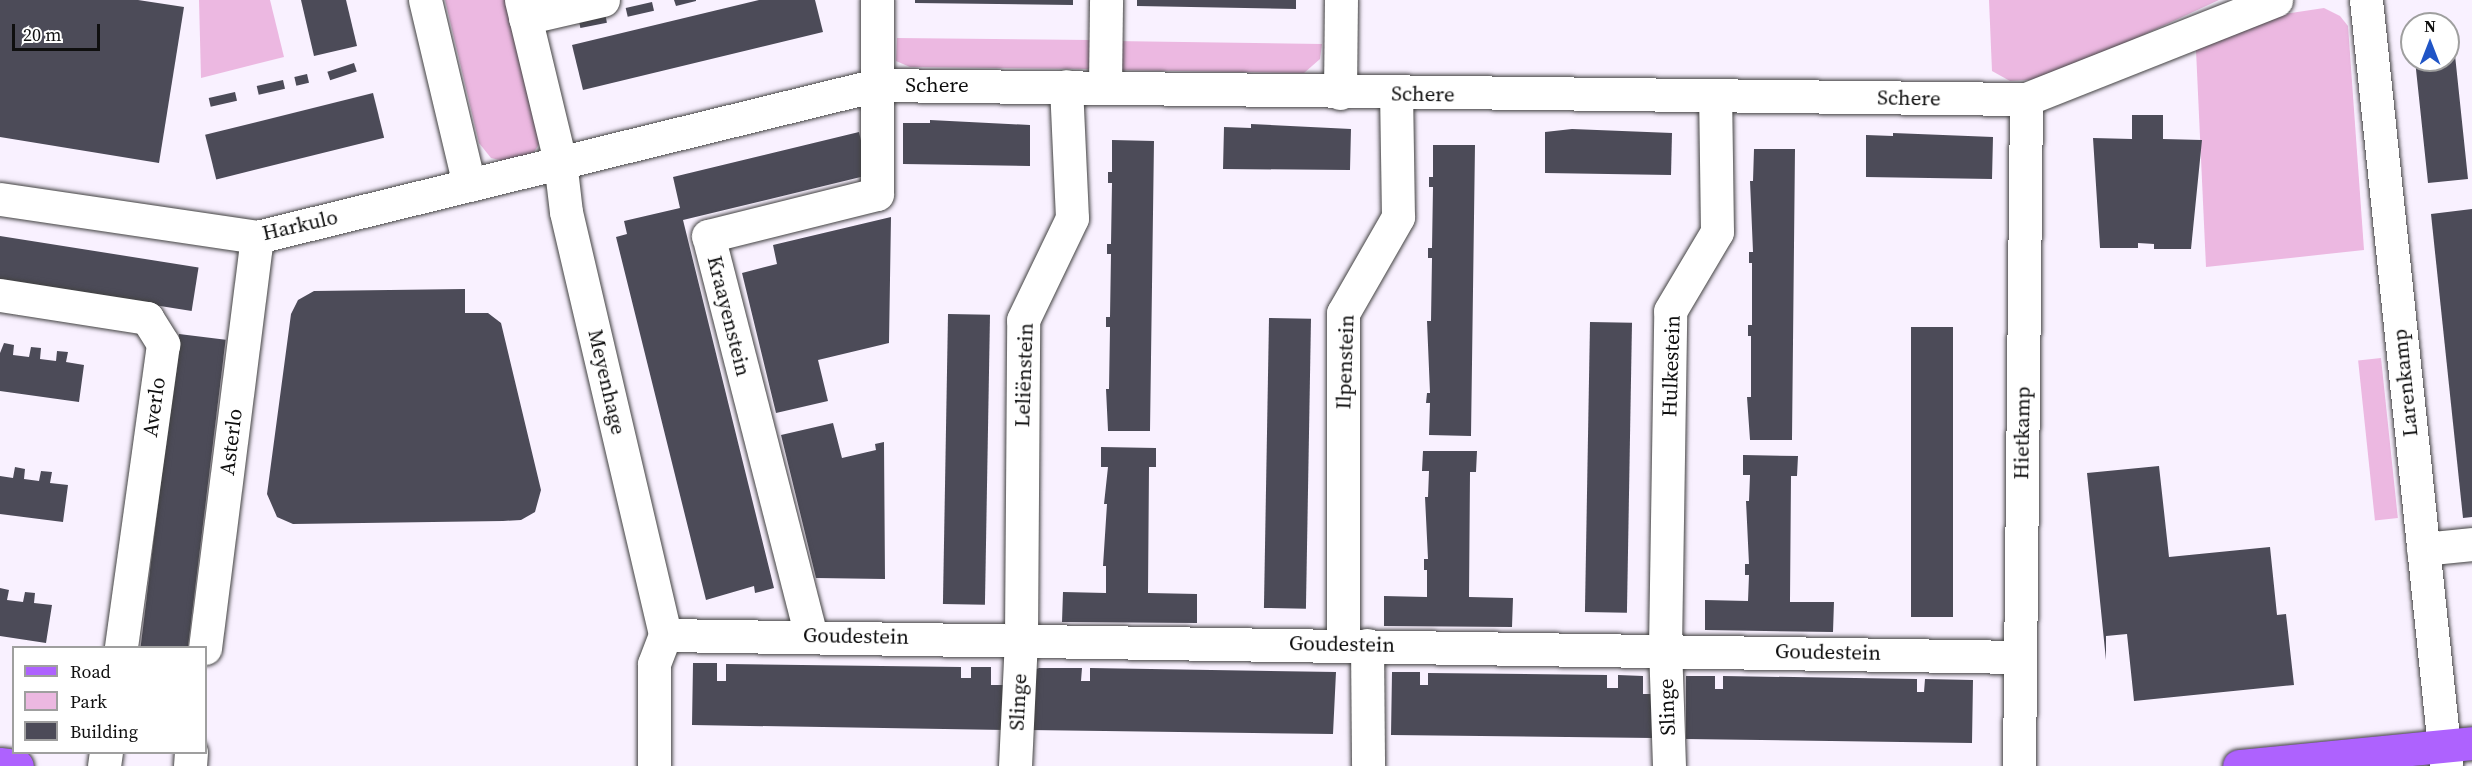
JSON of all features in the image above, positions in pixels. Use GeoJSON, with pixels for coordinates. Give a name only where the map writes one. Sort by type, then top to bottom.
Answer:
{"type":"FeatureCollection","features":[{"type":"Feature","properties":{"kind":"main road"},"geometry":{"type":"LineString","coordinates":[[2239,766],[2454,752]]}},
{"type":"Feature","properties":{"kind":"main road"},"geometry":{"type":"LineString","coordinates":[[0,764],[17,766]]}},
{"type":"Feature","properties":{"kind":"street"},"geometry":{"type":"LineString","coordinates":[[426,0],[470,184]]}},
{"type":"Feature","properties":{"kind":"street"},"geometry":{"type":"LineString","coordinates":[[523,9],[603,0]]}},
{"type":"Feature","properties":{"kind":"street"},"geometry":{"type":"LineString","coordinates":[[877,0],[877,85]]}},
{"type":"Feature","properties":{"kind":"street"},"geometry":{"type":"LineString","coordinates":[[1105,86],[1106,0]]}},
{"type":"Feature","properties":{"kind":"street"},"geometry":{"type":"LineString","coordinates":[[1340,93],[1341,0]]}},
{"type":"Feature","properties":{"kind":"street","name":"Schere"},"geometry":{"type":"LineString","coordinates":[[561,161],[877,85],[1105,86],[1396,94],[2026,99],[2276,0]]}},
{"type":"Feature","properties":{"kind":"street","name":"Larenkamp"},"geometry":{"type":"LineString","coordinates":[[2366,0],[2423,549],[2454,752]]}},
{"type":"Feature","properties":{"kind":"street","name":"Meyenhage"},"geometry":{"type":"LineString","coordinates":[[523,9],[561,161],[566,212],[665,635]]}},
{"type":"Feature","properties":{"kind":"street","name":"Kraayenstein"},"geometry":{"type":"LineString","coordinates":[[811,636],[708,236],[878,194],[877,85]]}},
{"type":"Feature","properties":{"kind":"street","name":"Leliënstein"},"geometry":{"type":"LineString","coordinates":[[1021,639],[1023,320],[1072,218],[1066,86]]}},
{"type":"Feature","properties":{"kind":"street","name":"Ilpenstein"},"geometry":{"type":"LineString","coordinates":[[1355,644],[1343,313],[1398,217],[1396,94]]}},
{"type":"Feature","properties":{"kind":"street","name":"Hulkestein"},"geometry":{"type":"LineString","coordinates":[[1665,648],[1670,311],[1716,232],[1715,96]]}},
{"type":"Feature","properties":{"kind":"street","name":"Hietkamp"},"geometry":{"type":"LineString","coordinates":[[2019,766],[2026,99]]}},
{"type":"Feature","properties":{"kind":"street","name":"Harkulo"},"geometry":{"type":"LineString","coordinates":[[0,199],[257,237],[561,161]]}},
{"type":"Feature","properties":{"kind":"street","name":"Asterlo"},"geometry":{"type":"LineString","coordinates":[[205,646],[257,237]]}},
{"type":"Feature","properties":{"kind":"street","name":"Averlo"},"geometry":{"type":"LineString","coordinates":[[0,295],[147,318],[163,345],[120,646]]}},
{"type":"Feature","properties":{"kind":"street"},"geometry":{"type":"LineString","coordinates":[[2423,549],[2472,544]]}},
{"type":"Feature","properties":{"kind":"street"},"geometry":{"type":"LineString","coordinates":[[654,766],[654,664],[665,635]]}},
{"type":"Feature","properties":{"kind":"street","name":"Goudestein"},"geometry":{"type":"LineString","coordinates":[[665,635],[1665,648],[2019,657]]}},
{"type":"Feature","properties":{"kind":"street","name":"Slinge"},"geometry":{"type":"LineString","coordinates":[[1015,766],[1021,639]]}},
{"type":"Feature","properties":{"kind":"street"},"geometry":{"type":"LineString","coordinates":[[1355,644],[1368,766]]}},
{"type":"Feature","properties":{"kind":"street","name":"Slinge"},"geometry":{"type":"LineString","coordinates":[[1665,648],[1669,766]]}},
{"type":"Feature","properties":{"kind":"green space"},"geometry":{"type":"Polygon","coordinates":[[[199,0],[270,0],[284,57],[201,78],[199,0]]]}},
{"type":"Feature","properties":{"kind":"green space"},"geometry":{"type":"Polygon","coordinates":[[[445,0],[511,0],[542,140],[534,152],[508,162],[491,158],[479,143],[445,0]]]}},
{"type":"Feature","properties":{"kind":"green space"},"geometry":{"type":"Polygon","coordinates":[[[1989,0],[2219,0],[2048,79],[2010,81],[1992,71],[1989,0]]]}},
{"type":"Feature","properties":{"kind":"green space"},"geometry":{"type":"Polygon","coordinates":[[[2324,8],[2340,16],[2348,26],[2364,250],[2206,267],[2196,50],[2285,14],[2324,8]]]}},
{"type":"Feature","properties":{"kind":"green space"},"geometry":{"type":"Polygon","coordinates":[[[897,38],[1091,40],[1091,69],[910,67],[896,61],[897,38]]]}},
{"type":"Feature","properties":{"kind":"green space"},"geometry":{"type":"Polygon","coordinates":[[[1113,41],[1322,44],[1320,59],[1304,73],[1113,70],[1113,41]]]}},
{"type":"Feature","properties":{"kind":"green space"},"geometry":{"type":"Polygon","coordinates":[[[2381,358],[2398,518],[2375,521],[2358,360],[2381,358]]]}},
{"type":"Feature","properties":{"kind":"building"},"geometry":{"type":"Polygon","coordinates":[[[0,0],[138,0],[184,7],[159,163],[0,137],[0,0]]]}},
{"type":"Feature","properties":{"kind":"building"},"geometry":{"type":"Polygon","coordinates":[[[301,0],[346,0],[357,46],[314,56],[301,0]]]}},
{"type":"Feature","properties":{"kind":"building"},"geometry":{"type":"Polygon","coordinates":[[[674,0],[696,0],[696,1],[676,6],[674,0]]]}},
{"type":"Feature","properties":{"kind":"building"},"geometry":{"type":"Polygon","coordinates":[[[759,0],[815,0],[823,32],[583,90],[572,45],[759,0]]]}},
{"type":"Feature","properties":{"kind":"building"},"geometry":{"type":"Polygon","coordinates":[[[915,0],[1073,0],[1073,5],[915,3],[915,0]]]}},
{"type":"Feature","properties":{"kind":"building"},"geometry":{"type":"Polygon","coordinates":[[[1137,0],[1296,0],[1296,9],[1137,6],[1137,0]]]}},
{"type":"Feature","properties":{"kind":"building"},"geometry":{"type":"Polygon","coordinates":[[[652,2],[654,11],[628,17],[626,8],[652,2]]]}},
{"type":"Feature","properties":{"kind":"building"},"geometry":{"type":"Polygon","coordinates":[[[605,13],[607,23],[580,28],[578,18],[605,13]]]}},
{"type":"Feature","properties":{"kind":"building"},"geometry":{"type":"Polygon","coordinates":[[[354,63],[357,72],[330,80],[327,72],[354,63]]]}},
{"type":"Feature","properties":{"kind":"building"},"geometry":{"type":"Polygon","coordinates":[[[2416,72],[2457,72],[2468,179],[2428,183],[2416,72]]]}},
{"type":"Feature","properties":{"kind":"building"},"geometry":{"type":"Polygon","coordinates":[[[307,74],[309,83],[296,86],[294,77],[307,74]]]}},
{"type":"Feature","properties":{"kind":"building"},"geometry":{"type":"Polygon","coordinates":[[[283,80],[285,89],[259,95],[257,86],[283,80]]]}},
{"type":"Feature","properties":{"kind":"building"},"geometry":{"type":"Polygon","coordinates":[[[235,92],[237,101],[211,107],[209,98],[235,92]]]}},
{"type":"Feature","properties":{"kind":"building"},"geometry":{"type":"Polygon","coordinates":[[[373,93],[384,138],[216,179],[205,135],[373,93]]]}},
{"type":"Feature","properties":{"kind":"building"},"geometry":{"type":"Polygon","coordinates":[[[2132,115],[2163,115],[2163,139],[2202,140],[2191,249],[2154,249],[2154,244],[2138,243],[2138,248],[2100,248],[2093,138],[2132,139],[2132,115]]]}},
{"type":"Feature","properties":{"kind":"building"},"geometry":{"type":"Polygon","coordinates":[[[930,120],[1030,125],[1030,166],[903,164],[903,123],[930,123],[930,120]]]}},
{"type":"Feature","properties":{"kind":"building"},"geometry":{"type":"Polygon","coordinates":[[[1251,124],[1351,129],[1350,170],[1223,169],[1224,127],[1251,128],[1251,124]]]}},
{"type":"Feature","properties":{"kind":"building"},"geometry":{"type":"Polygon","coordinates":[[[1572,129],[1672,133],[1671,175],[1545,173],[1545,132],[1572,129]]]}},
{"type":"Feature","properties":{"kind":"building"},"geometry":{"type":"Polygon","coordinates":[[[859,132],[869,175],[683,220],[774,588],[755,593],[754,586],[706,600],[616,237],[627,234],[624,221],[680,208],[673,177],[859,132]]]}},
{"type":"Feature","properties":{"kind":"building"},"geometry":{"type":"Polygon","coordinates":[[[1893,133],[1993,137],[1992,179],[1866,177],[1866,135],[1893,136],[1893,133]]]}},
{"type":"Feature","properties":{"kind":"building"},"geometry":{"type":"Polygon","coordinates":[[[1112,140],[1154,141],[1150,431],[1108,431],[1106,389],[1109,389],[1110,327],[1106,327],[1106,317],[1110,317],[1111,254],[1107,254],[1107,244],[1111,244],[1112,183],[1108,183],[1108,172],[1112,172],[1112,140]]]}},
{"type":"Feature","properties":{"kind":"building"},"geometry":{"type":"Polygon","coordinates":[[[1433,145],[1475,145],[1471,436],[1429,435],[1430,403],[1426,403],[1427,393],[1430,393],[1427,321],[1431,321],[1432,258],[1428,258],[1428,248],[1432,248],[1433,187],[1429,187],[1429,177],[1433,177],[1433,145]]]}},
{"type":"Feature","properties":{"kind":"building"},"geometry":{"type":"Polygon","coordinates":[[[1754,149],[1795,149],[1792,440],[1750,440],[1747,397],[1751,397],[1751,336],[1748,336],[1748,325],[1752,325],[1752,263],[1749,263],[1749,252],[1753,252],[1750,181],[1753,181],[1754,149]]]}},
{"type":"Feature","properties":{"kind":"building"},"geometry":{"type":"Polygon","coordinates":[[[2472,209],[2472,517],[2463,518],[2431,214],[2472,209]]]}},
{"type":"Feature","properties":{"kind":"building"},"geometry":{"type":"Polygon","coordinates":[[[891,217],[889,343],[818,360],[828,401],[776,413],[742,273],[777,264],[773,245],[891,217]]]}},
{"type":"Feature","properties":{"kind":"building"},"geometry":{"type":"Polygon","coordinates":[[[0,236],[199,267],[192,311],[0,281],[0,236]]]}},
{"type":"Feature","properties":{"kind":"building"},"geometry":{"type":"Polygon","coordinates":[[[465,289],[465,313],[488,313],[501,323],[541,490],[535,512],[521,520],[503,521],[293,524],[277,517],[267,494],[291,314],[298,300],[314,291],[465,289]]]}},
{"type":"Feature","properties":{"kind":"building"},"geometry":{"type":"Polygon","coordinates":[[[948,314],[990,315],[985,605],[943,604],[948,314]]]}},
{"type":"Feature","properties":{"kind":"building"},"geometry":{"type":"Polygon","coordinates":[[[1269,318],[1311,319],[1306,609],[1264,608],[1269,318]]]}},
{"type":"Feature","properties":{"kind":"building"},"geometry":{"type":"Polygon","coordinates":[[[1590,322],[1632,323],[1627,613],[1585,612],[1590,322]]]}},
{"type":"Feature","properties":{"kind":"building"},"geometry":{"type":"Polygon","coordinates":[[[1911,327],[1953,327],[1953,617],[1911,617],[1911,327]]]}},
{"type":"Feature","properties":{"kind":"building"},"geometry":{"type":"Polygon","coordinates":[[[179,334],[226,340],[188,646],[141,646],[179,334]]]}},
{"type":"Feature","properties":{"kind":"building"},"geometry":{"type":"Polygon","coordinates":[[[4,343],[14,345],[13,355],[29,357],[31,347],[41,348],[40,359],[56,361],[57,351],[68,352],[66,362],[84,365],[79,402],[0,391],[0,353],[4,343]]]}},
{"type":"Feature","properties":{"kind":"building"},"geometry":{"type":"Polygon","coordinates":[[[833,423],[842,458],[876,450],[875,444],[884,442],[885,579],[816,578],[781,435],[833,423]]]}},
{"type":"Feature","properties":{"kind":"building"},"geometry":{"type":"Polygon","coordinates":[[[1101,447],[1156,448],[1156,467],[1149,467],[1148,593],[1197,594],[1197,623],[1062,622],[1063,592],[1106,593],[1106,566],[1103,566],[1107,504],[1104,504],[1108,467],[1101,467],[1101,447]]]}},
{"type":"Feature","properties":{"kind":"building"},"geometry":{"type":"Polygon","coordinates":[[[1423,451],[1477,451],[1476,472],[1470,472],[1469,597],[1513,598],[1512,627],[1384,626],[1384,596],[1427,597],[1427,570],[1424,570],[1424,559],[1428,559],[1425,497],[1428,497],[1429,471],[1422,471],[1423,451]]]}},
{"type":"Feature","properties":{"kind":"building"},"geometry":{"type":"Polygon","coordinates":[[[1743,455],[1798,456],[1797,476],[1791,476],[1790,602],[1834,602],[1833,632],[1705,630],[1705,600],[1748,601],[1749,575],[1745,575],[1745,564],[1749,564],[1746,501],[1749,501],[1750,475],[1743,475],[1743,455]]]}},
{"type":"Feature","properties":{"kind":"building"},"geometry":{"type":"Polygon","coordinates":[[[2159,466],[2169,557],[2270,547],[2277,615],[2286,614],[2294,685],[2134,701],[2127,634],[2106,636],[2106,660],[2087,473],[2159,466]]]}},
{"type":"Feature","properties":{"kind":"building"},"geometry":{"type":"Polygon","coordinates":[[[15,467],[25,469],[24,479],[39,481],[41,471],[52,472],[50,483],[68,485],[63,522],[0,514],[0,476],[13,478],[15,467]]]}},
{"type":"Feature","properties":{"kind":"building"},"geometry":{"type":"Polygon","coordinates":[[[0,588],[9,590],[7,600],[23,602],[25,592],[35,593],[34,603],[52,605],[46,643],[0,636],[0,588]]]}},
{"type":"Feature","properties":{"kind":"building"},"geometry":{"type":"Polygon","coordinates":[[[693,663],[717,663],[717,681],[726,681],[726,664],[961,667],[961,678],[971,678],[971,667],[991,667],[991,685],[1006,685],[1005,730],[692,725],[693,663]]]}},
{"type":"Feature","properties":{"kind":"building"},"geometry":{"type":"Polygon","coordinates":[[[1039,668],[1082,668],[1081,681],[1090,681],[1090,668],[1336,672],[1333,734],[1030,730],[1031,671],[1039,668]]]}},
{"type":"Feature","properties":{"kind":"building"},"geometry":{"type":"Polygon","coordinates":[[[1392,672],[1420,672],[1420,685],[1428,685],[1428,673],[1607,675],[1607,688],[1618,688],[1618,675],[1643,676],[1643,694],[1653,694],[1653,738],[1391,735],[1392,672]]]}},
{"type":"Feature","properties":{"kind":"building"},"geometry":{"type":"Polygon","coordinates":[[[1686,676],[1715,676],[1715,689],[1723,689],[1723,676],[1917,679],[1917,692],[1924,692],[1925,679],[1973,680],[1972,743],[1686,739],[1686,676]]]}}]}
